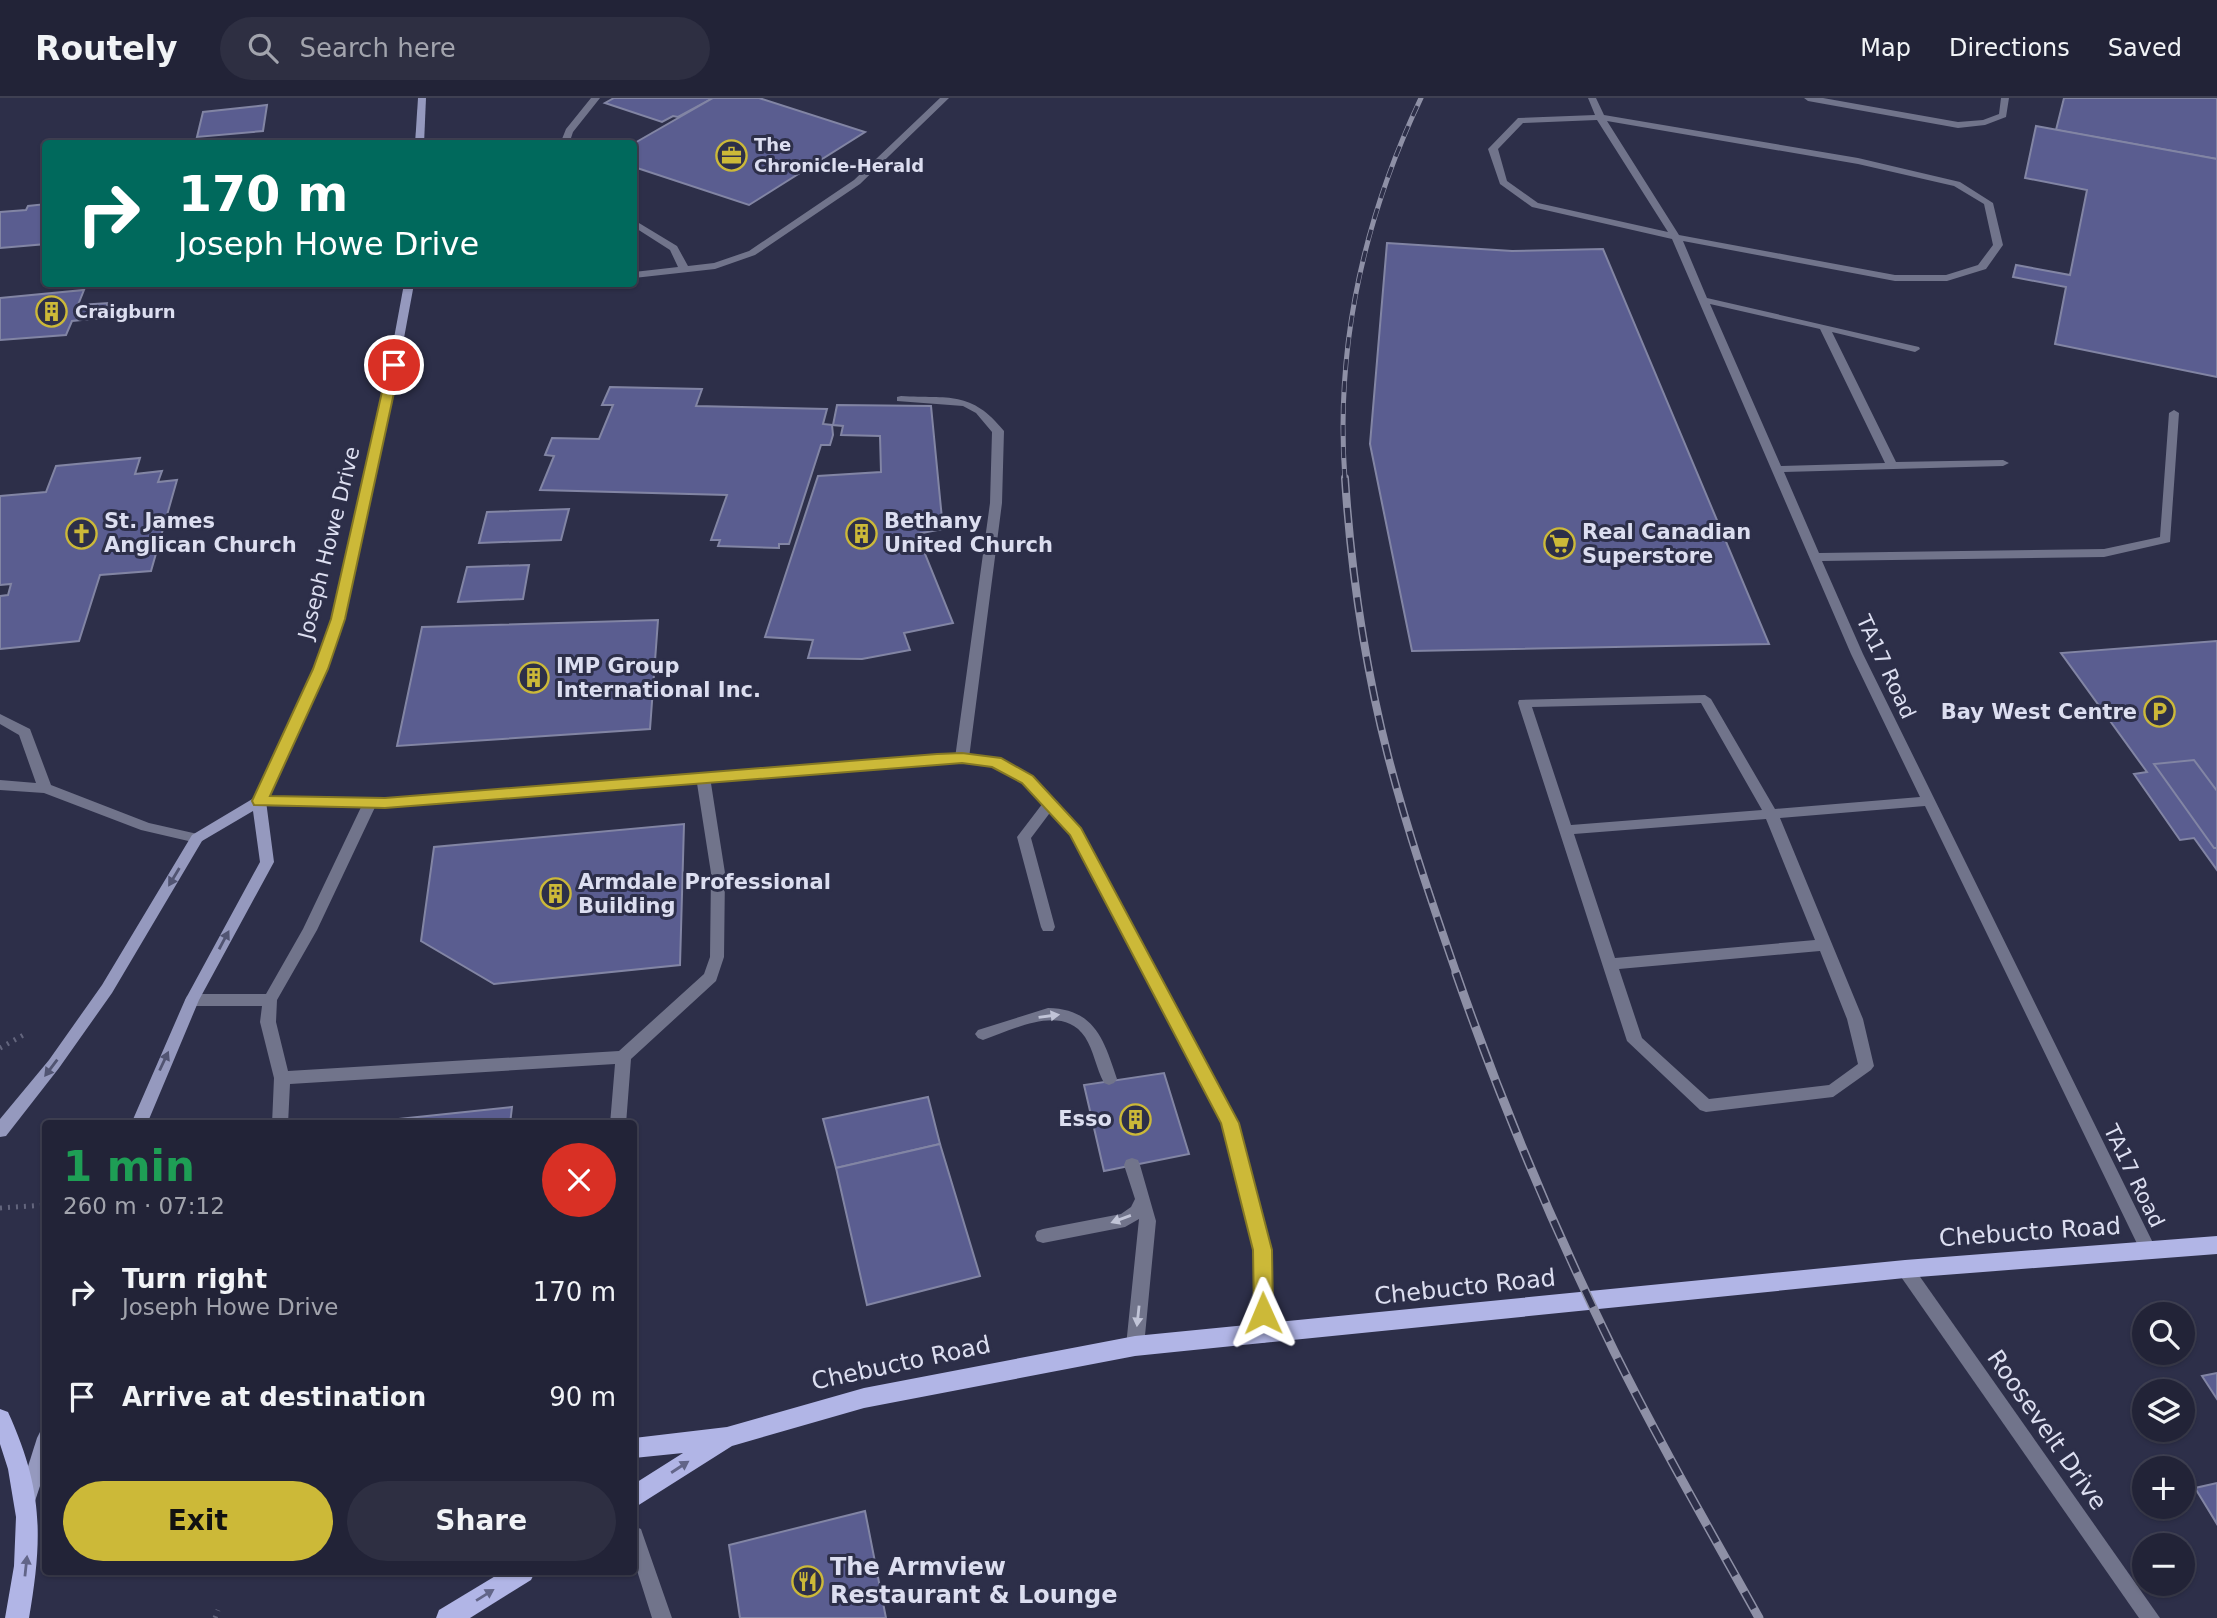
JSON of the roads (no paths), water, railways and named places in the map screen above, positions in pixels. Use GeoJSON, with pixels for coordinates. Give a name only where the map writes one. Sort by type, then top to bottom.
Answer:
{"type":"FeatureCollection","features":[{"type":"Feature","properties":{"kind":"main road"},"geometry":{"type":"LineString","coordinates":[[419,140],[422,98]]}},
{"type":"Feature","properties":{"kind":"main road","name":"Joseph Howe Drive"},"geometry":{"type":"LineString","coordinates":[[260,801],[320,669],[338,619],[389,392],[408,287]]}},
{"type":"Feature","properties":{"kind":"main road"},"geometry":{"type":"LineString","coordinates":[[0,1131],[54,1064],[107,989],[197,838],[260,801],[267,862],[192,1000],[141,1120]]}},
{"type":"Feature","properties":{"kind":"main road","name":"Chebucto Road"},"geometry":{"type":"LineString","coordinates":[[637,1448],[727,1437],[864,1398],[1135,1346],[1905,1269],[2217,1245]]}},
{"type":"Feature","properties":{"kind":"main road"},"geometry":{"type":"LineString","coordinates":[[0,1419],[9,1436],[34,1509]]}},
{"type":"Feature","properties":{"kind":"main road","name":"Chebucto Road"},"geometry":{"type":"LineString","coordinates":[[637,1495],[727,1437]]}},
{"type":"Feature","properties":{"kind":"main road"},"geometry":{"type":"LineString","coordinates":[[17,1618],[42,1462]]}},
{"type":"Feature","properties":{"kind":"main road"},"geometry":{"type":"LineString","coordinates":[[448,1618],[518,1575]]}},
{"type":"Feature","properties":{"kind":"street"},"geometry":{"type":"LineString","coordinates":[[566,140],[569,131],[596,98]]}},
{"type":"Feature","properties":{"kind":"street"},"geometry":{"type":"LineString","coordinates":[[637,275],[715,266],[776,239],[857,183],[945,98]]}},
{"type":"Feature","properties":{"kind":"street","name":"TA17 Road"},"geometry":{"type":"LineString","coordinates":[[1592,98],[1600,117],[1676,237],[1857,654],[2149,1251]]}},
{"type":"Feature","properties":{"kind":"street"},"geometry":{"type":"LineString","coordinates":[[1808,98],[1958,125],[1985,122],[2003,115],[2005,98]]}},
{"type":"Feature","properties":{"kind":"street"},"geometry":{"type":"LineString","coordinates":[[1600,117],[1858,161],[1956,184],[1988,203],[1998,245],[1982,267],[1947,278],[1895,278],[1676,237],[1535,205],[1503,181],[1493,149],[1521,120],[1600,117]]}},
{"type":"Feature","properties":{"kind":"street"},"geometry":{"type":"LineString","coordinates":[[637,225],[674,248],[685,271]]}},
{"type":"Feature","properties":{"kind":"street"},"geometry":{"type":"LineString","coordinates":[[1704,300],[1915,349]]}},
{"type":"Feature","properties":{"kind":"street"},"geometry":{"type":"LineString","coordinates":[[1824,327],[1892,466]]}},
{"type":"Feature","properties":{"kind":"street"},"geometry":{"type":"LineString","coordinates":[[901,399],[965,403],[980,411],[998,431],[996,503],[962,758]]}},
{"type":"Feature","properties":{"kind":"street"},"geometry":{"type":"LineString","coordinates":[[1814,557],[2104,553],[2166,539],[2174,413]]}},
{"type":"Feature","properties":{"kind":"street"},"geometry":{"type":"LineString","coordinates":[[1777,469],[2003,463]]}},
{"type":"Feature","properties":{"kind":"street"},"geometry":{"type":"LineString","coordinates":[[1705,699],[1771,814],[1855,1019],[1866,1066],[1833,1091],[1706,1106],[1636,1041],[1524,703],[1705,699]]}},
{"type":"Feature","properties":{"kind":"street"},"geometry":{"type":"LineString","coordinates":[[0,718],[26,732],[46,788]]}},
{"type":"Feature","properties":{"kind":"street"},"geometry":{"type":"LineString","coordinates":[[260,801],[370,803],[962,758],[996,762],[1027,779],[1076,832],[1230,1123],[1263,1250],[1264,1335]]}},
{"type":"Feature","properties":{"kind":"street"},"geometry":{"type":"LineString","coordinates":[[282,1079],[623,1057],[711,977],[717,957],[718,873],[703,777]]}},
{"type":"Feature","properties":{"kind":"street"},"geometry":{"type":"LineString","coordinates":[[0,785],[46,788],[146,827],[197,838]]}},
{"type":"Feature","properties":{"kind":"street"},"geometry":{"type":"LineString","coordinates":[[1566,830],[1929,801]]}},
{"type":"Feature","properties":{"kind":"street"},"geometry":{"type":"LineString","coordinates":[[1048,927],[1024,837],[1051,802]]}},
{"type":"Feature","properties":{"kind":"street"},"geometry":{"type":"LineString","coordinates":[[280,1120],[282,1079],[268,1022],[270,1000],[310,930],[370,803]]}},
{"type":"Feature","properties":{"kind":"street"},"geometry":{"type":"LineString","coordinates":[[1610,964],[1825,945]]}},
{"type":"Feature","properties":{"kind":"street"},"geometry":{"type":"LineString","coordinates":[[192,1000],[270,1000]]}},
{"type":"Feature","properties":{"kind":"street"},"geometry":{"type":"LineString","coordinates":[[983,1034],[1048,1014],[1077,1018],[1086,1023],[1101,1049],[1110,1079]]}},
{"type":"Feature","properties":{"kind":"street"},"geometry":{"type":"LineString","coordinates":[[618,1120],[623,1057]]}},
{"type":"Feature","properties":{"kind":"street"},"geometry":{"type":"LineString","coordinates":[[1132,1165],[1148,1220],[1135,1346]]}},
{"type":"Feature","properties":{"kind":"street"},"geometry":{"type":"LineString","coordinates":[[1043,1236],[1125,1220],[1137,1212],[1143,1199]]}},
{"type":"Feature","properties":{"kind":"street","name":"Roosevelt Drive"},"geometry":{"type":"LineString","coordinates":[[1905,1269],[2150,1618]]}},
{"type":"Feature","properties":{"kind":"street"},"geometry":{"type":"LineString","coordinates":[[637,1544],[662,1618]]}},
{"type":"Feature","properties":{"kind":"railway"},"geometry":{"type":"LineString","coordinates":[[1345,480],[1345,381],[1358,284],[1384,190],[1421,98]]}},
{"type":"Feature","properties":{"kind":"railway"},"geometry":{"type":"LineString","coordinates":[[1345,478],[1351,548],[1372,688],[1395,784],[1457,975]]}},
{"type":"Feature","properties":{"kind":"railway"},"geometry":{"type":"LineString","coordinates":[[1456,973],[1529,1165],[1570,1259],[1649,1419],[1759,1618]]}},
{"type":"Feature","properties":{"kind":"place","name":"The Chronicle-Herald"},"geometry":{"type":"Point","coordinates":[731,155]}},
{"type":"Feature","properties":{"kind":"place","name":"Craigburn"},"geometry":{"type":"Point","coordinates":[52,312]}},
{"type":"Feature","properties":{"kind":"place","name":"St. James Anglican Church"},"geometry":{"type":"Point","coordinates":[81,533]}},
{"type":"Feature","properties":{"kind":"place","name":"Bethany United Church"},"geometry":{"type":"Point","coordinates":[861,533]}},
{"type":"Feature","properties":{"kind":"place","name":"Real Canadian Superstore"},"geometry":{"type":"Point","coordinates":[1559,544]}},
{"type":"Feature","properties":{"kind":"place","name":"IMP Group International Inc."},"geometry":{"type":"Point","coordinates":[533,678]}},
{"type":"Feature","properties":{"kind":"place","name":"Bay West Centre"},"geometry":{"type":"Point","coordinates":[2160,712]}},
{"type":"Feature","properties":{"kind":"place","name":"Armdale Professional Building"},"geometry":{"type":"Point","coordinates":[555,894]}},
{"type":"Feature","properties":{"kind":"place","name":"Esso"},"geometry":{"type":"Point","coordinates":[1135,1119]}},
{"type":"Feature","properties":{"kind":"place","name":"The Armview Restaurant & Lounge"},"geometry":{"type":"Point","coordinates":[807,1581]}}]}
